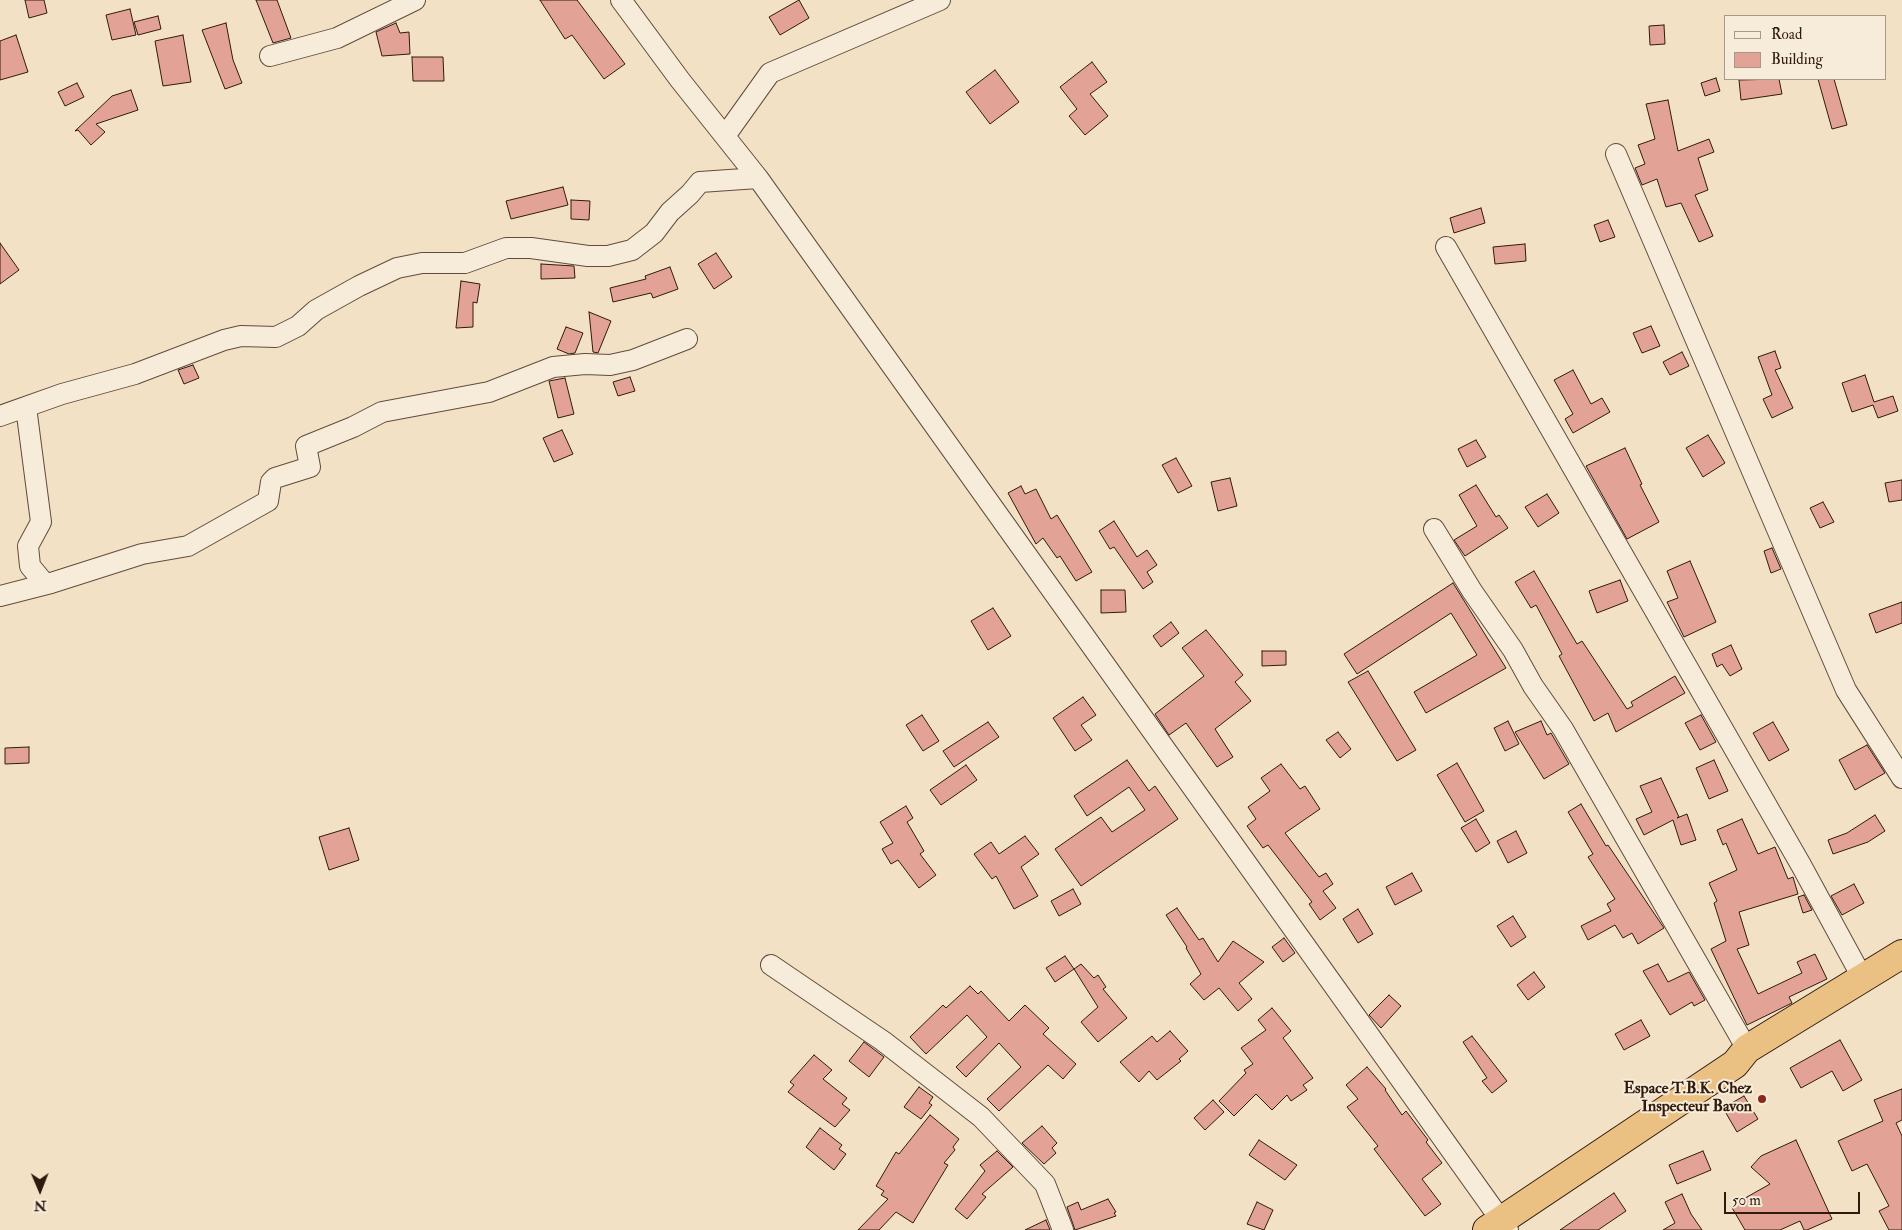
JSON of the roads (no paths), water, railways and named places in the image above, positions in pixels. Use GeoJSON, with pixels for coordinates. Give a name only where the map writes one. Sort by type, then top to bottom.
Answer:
{"type":"FeatureCollection","features":[{"type":"Feature","properties":{"kind":"highway"},"geometry":{"type":"LineString","coordinates":[[1499,1227],[1735,1064],[1748,1049],[1902,954]]}},
{"type":"Feature","properties":{"kind":"street"},"geometry":{"type":"LineString","coordinates":[[270,56],[337,38],[415,0]]}},
{"type":"Feature","properties":{"kind":"street"},"geometry":{"type":"LineString","coordinates":[[621,0],[758,178],[1499,1227]]}},
{"type":"Feature","properties":{"kind":"street"},"geometry":{"type":"LineString","coordinates":[[893,19],[908,0]]}},
{"type":"Feature","properties":{"kind":"street"},"geometry":{"type":"LineString","coordinates":[[724,136],[770,73],[940,0]]}},
{"type":"Feature","properties":{"kind":"street"},"geometry":{"type":"LineString","coordinates":[[1616,154],[1846,690],[1902,778]]}},
{"type":"Feature","properties":{"kind":"street"},"geometry":{"type":"LineString","coordinates":[[0,416],[62,394],[135,374],[224,340],[241,336],[276,337],[298,326],[316,310],[359,286],[397,268],[422,263],[465,264],[506,248],[532,248],[588,256],[608,256],[632,250],[654,233],[670,212],[700,182],[758,178]]}},
{"type":"Feature","properties":{"kind":"street"},"geometry":{"type":"LineString","coordinates":[[1446,247],[1801,865],[1863,979]]}},
{"type":"Feature","properties":{"kind":"street"},"geometry":{"type":"LineString","coordinates":[[0,596],[142,554],[188,546],[268,501],[271,494],[271,482],[274,478],[310,467],[306,446],[353,427],[382,412],[489,392],[553,367],[585,364],[610,365],[626,362],[687,340]]}},
{"type":"Feature","properties":{"kind":"street"},"geometry":{"type":"LineString","coordinates":[[26,407],[41,522],[28,546],[30,566],[45,584]]}},
{"type":"Feature","properties":{"kind":"street"},"geometry":{"type":"LineString","coordinates":[[1434,529],[1472,591],[1513,650],[1533,686],[1568,737],[1748,1049]]}},
{"type":"Feature","properties":{"kind":"street"},"geometry":{"type":"LineString","coordinates":[[771,965],[883,1041],[981,1117],[1045,1184],[1063,1230]]}},
{"type":"Feature","properties":{"kind":"place","name":"Espace T.B.K. Chez Inspecteur Bavon"},"geometry":{"type":"Point","coordinates":[1762,1099]}}]}
